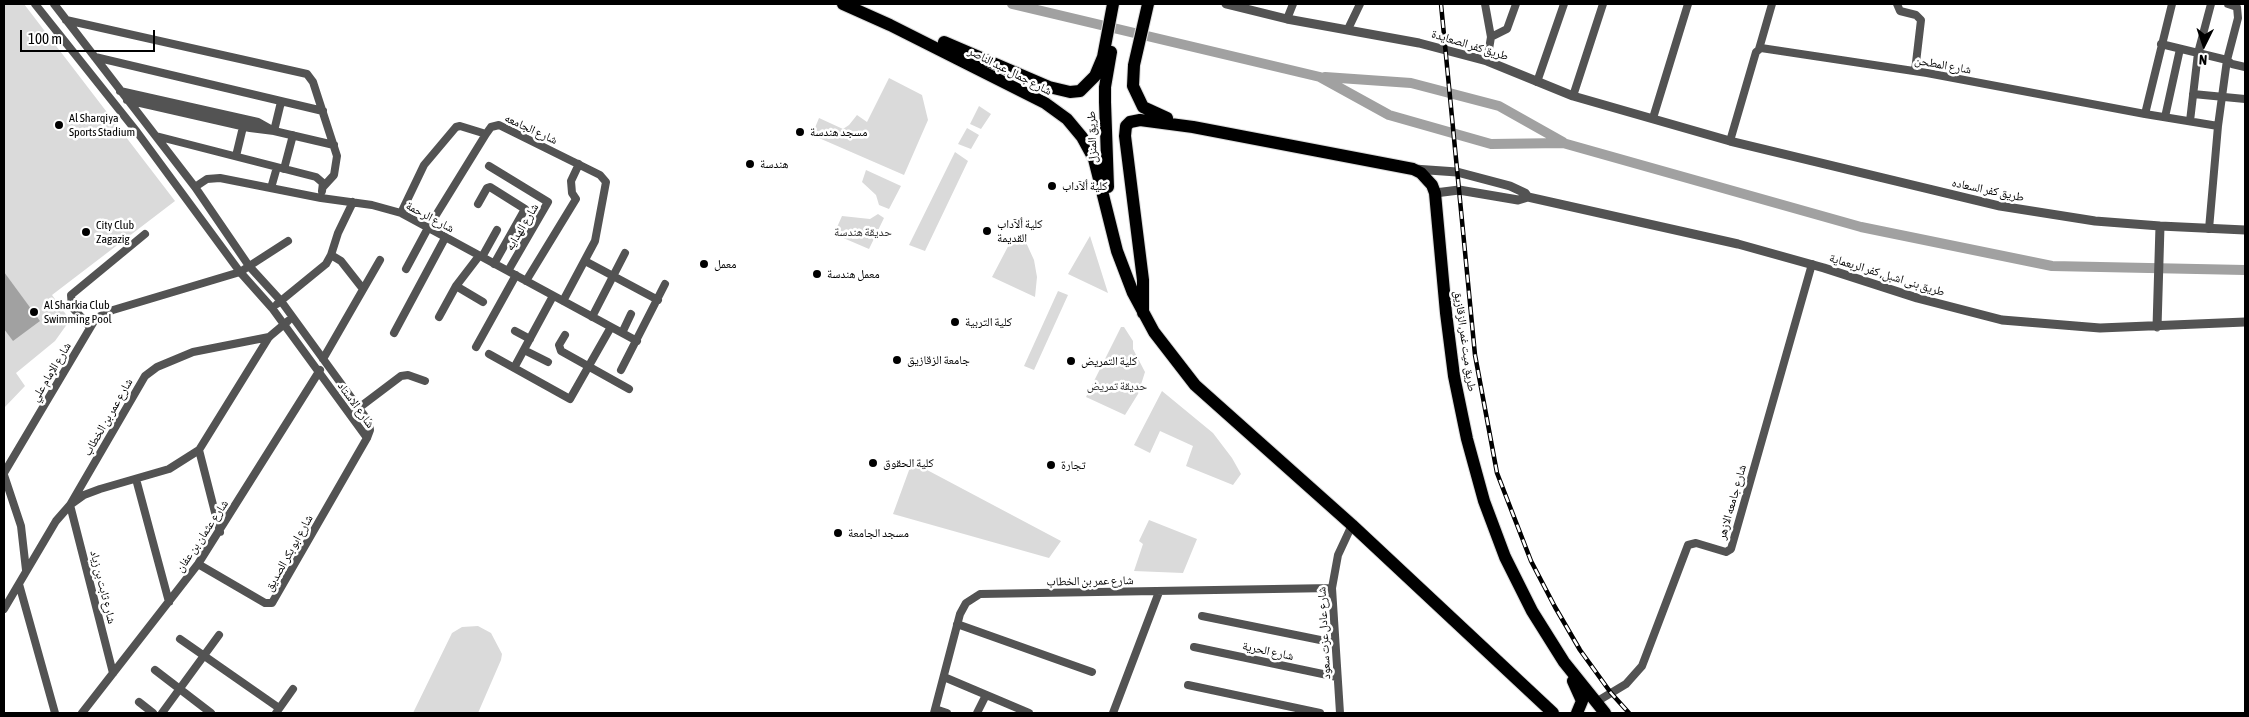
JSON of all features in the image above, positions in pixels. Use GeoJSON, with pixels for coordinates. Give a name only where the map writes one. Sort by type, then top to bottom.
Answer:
{"type":"FeatureCollection","features":[{"type":"Feature","properties":{"kind":"highway","name":"شارع جمال عبد الناصر"},"geometry":{"type":"LineString","coordinates":[[843,4],[917,38],[1045,103],[1066,119],[1082,138],[1094,159],[1109,214]]}},
{"type":"Feature","properties":{"kind":"highway"},"geometry":{"type":"LineString","coordinates":[[917,38],[936,39],[1049,87],[1070,92],[1080,91],[1090,84],[1107,58],[1117,5]]}},
{"type":"Feature","properties":{"kind":"highway"},"geometry":{"type":"LineString","coordinates":[[1149,6],[1134,65],[1133,86],[1143,107],[1152,113],[1193,127]]}},
{"type":"Feature","properties":{"kind":"highway","name":"طريق المنزل"},"geometry":{"type":"LineString","coordinates":[[1107,58],[1105,102],[1109,214]]}},
{"type":"Feature","properties":{"kind":"highway"},"geometry":{"type":"LineString","coordinates":[[1143,313],[1143,280],[1135,225],[1126,126],[1135,120],[1193,127],[1413,168],[1427,178],[1435,193]]}},
{"type":"Feature","properties":{"kind":"highway","name":"طريق ميت غمر, الزقازيق"},"geometry":{"type":"LineString","coordinates":[[1435,193],[1451,352],[1460,408],[1475,470],[1494,529],[1532,611],[1564,662],[1606,713]]}},
{"type":"Feature","properties":{"kind":"highway"},"geometry":{"type":"LineString","coordinates":[[1109,214],[1122,265],[1143,313],[1154,332],[1196,385],[1352,525],[1553,713]]}},
{"type":"Feature","properties":{"kind":"highway"},"geometry":{"type":"LineString","coordinates":[[1564,662],[1582,702],[1577,713]]}},
{"type":"Feature","properties":{"kind":"street","name":"شارع الاستاد"},"geometry":{"type":"LineString","coordinates":[[35,4],[137,132],[240,272],[272,308],[367,438]]}},
{"type":"Feature","properties":{"kind":"street","name":"شارع الاستاد"},"geometry":{"type":"LineString","coordinates":[[54,4],[195,187],[249,266],[281,301],[360,407],[369,422],[370,430],[367,438]]}},
{"type":"Feature","properties":{"kind":"street","name":"طريق كفر الصعايدة"},"geometry":{"type":"LineString","coordinates":[[1226,4],[1237,5],[1287,19],[1403,39],[1487,61],[1573,96],[1730,140]]}},
{"type":"Feature","properties":{"kind":"street"},"geometry":{"type":"LineString","coordinates":[[1287,19],[1294,4]]}},
{"type":"Feature","properties":{"kind":"street"},"geometry":{"type":"LineString","coordinates":[[1348,29],[1360,4]]}},
{"type":"Feature","properties":{"kind":"street"},"geometry":{"type":"LineString","coordinates":[[1485,4],[1491,37],[1487,61]]}},
{"type":"Feature","properties":{"kind":"street"},"geometry":{"type":"LineString","coordinates":[[1491,37],[1507,29],[1516,4]]}},
{"type":"Feature","properties":{"kind":"street"},"geometry":{"type":"LineString","coordinates":[[1538,82],[1564,4]]}},
{"type":"Feature","properties":{"kind":"street"},"geometry":{"type":"LineString","coordinates":[[1573,96],[1603,4]]}},
{"type":"Feature","properties":{"kind":"street"},"geometry":{"type":"LineString","coordinates":[[1653,118],[1688,4]]}},
{"type":"Feature","properties":{"kind":"street"},"geometry":{"type":"LineString","coordinates":[[1730,140],[1772,4]]}},
{"type":"Feature","properties":{"kind":"street"},"geometry":{"type":"LineString","coordinates":[[1897,4],[1900,11],[1916,15],[1921,20],[1914,71]]}},
{"type":"Feature","properties":{"kind":"street"},"geometry":{"type":"LineString","coordinates":[[2145,114],[2172,4]]}},
{"type":"Feature","properties":{"kind":"street"},"geometry":{"type":"LineString","coordinates":[[2190,121],[2198,53],[2211,4]]}},
{"type":"Feature","properties":{"kind":"street"},"geometry":{"type":"LineString","coordinates":[[2209,229],[2218,126],[2227,60],[2238,11],[2237,7],[2228,4]]}},
{"type":"Feature","properties":{"kind":"street"},"geometry":{"type":"LineString","coordinates":[[66,20],[304,72],[313,82],[338,159],[334,175],[323,187],[321,198]]}},
{"type":"Feature","properties":{"kind":"street"},"geometry":{"type":"LineString","coordinates":[[62,40],[74,31]]}},
{"type":"Feature","properties":{"kind":"street"},"geometry":{"type":"LineString","coordinates":[[2161,44],[2227,60],[2232,64],[2245,67]]}},
{"type":"Feature","properties":{"kind":"street","name":"شارع المطحن"},"geometry":{"type":"LineString","coordinates":[[1759,49],[1914,71],[2218,126]]}},
{"type":"Feature","properties":{"kind":"street"},"geometry":{"type":"LineString","coordinates":[[2165,117],[2180,49]]}},
{"type":"Feature","properties":{"kind":"street"},"geometry":{"type":"LineString","coordinates":[[95,58],[323,111]]}},
{"type":"Feature","properties":{"kind":"street"},"geometry":{"type":"LineString","coordinates":[[120,91],[258,122],[274,131]]}},
{"type":"Feature","properties":{"kind":"street"},"geometry":{"type":"LineString","coordinates":[[2193,94],[2245,99]]}},
{"type":"Feature","properties":{"kind":"street"},"geometry":{"type":"LineString","coordinates":[[127,100],[243,127],[274,131],[334,145]]}},
{"type":"Feature","properties":{"kind":"street"},"geometry":{"type":"LineString","coordinates":[[274,131],[281,102]]}},
{"type":"Feature","properties":{"kind":"street"},"geometry":{"type":"LineString","coordinates":[[137,132],[147,124]]}},
{"type":"Feature","properties":{"kind":"street","name":"شارع الجامعه"},"geometry":{"type":"LineString","coordinates":[[486,134],[491,127],[499,124],[603,176],[607,188],[600,208],[597,236],[585,261]]}},
{"type":"Feature","properties":{"kind":"street"},"geometry":{"type":"LineString","coordinates":[[401,213],[413,184],[424,165],[456,127],[460,126],[486,134],[428,228],[406,269]]}},
{"type":"Feature","properties":{"kind":"street"},"geometry":{"type":"LineString","coordinates":[[236,156],[243,127]]}},
{"type":"Feature","properties":{"kind":"street"},"geometry":{"type":"LineString","coordinates":[[271,188],[293,135]]}},
{"type":"Feature","properties":{"kind":"street"},"geometry":{"type":"LineString","coordinates":[[156,136],[319,178],[323,187]]}},
{"type":"Feature","properties":{"kind":"street","name":"طريق كفر السعاده"},"geometry":{"type":"LineString","coordinates":[[1730,140],[2000,206],[2063,217],[2160,226],[2245,230]]}},
{"type":"Feature","properties":{"kind":"street"},"geometry":{"type":"LineString","coordinates":[[526,281],[576,200],[572,193],[571,181],[579,164]]}},
{"type":"Feature","properties":{"kind":"street","name":"شارع الهدايه"},"geometry":{"type":"LineString","coordinates":[[489,166],[548,202],[512,273]]}},
{"type":"Feature","properties":{"kind":"street"},"geometry":{"type":"LineString","coordinates":[[1413,168],[1457,172],[1510,186],[1520,190],[1528,197]]}},
{"type":"Feature","properties":{"kind":"street","name":"شارع الرحمة"},"geometry":{"type":"LineString","coordinates":[[195,187],[203,181],[215,178],[321,198],[353,202],[401,213],[637,340]]}},
{"type":"Feature","properties":{"kind":"street"},"geometry":{"type":"LineString","coordinates":[[478,204],[489,186],[525,209],[494,264]]}},
{"type":"Feature","properties":{"kind":"street"},"geometry":{"type":"LineString","coordinates":[[1435,193],[1459,190],[1518,200],[1528,197]]}},
{"type":"Feature","properties":{"kind":"street","name":"طريق بنى اشبل, كفر الربعماية"},"geometry":{"type":"LineString","coordinates":[[1528,197],[1694,233],[1812,264],[1917,298],[2002,320],[2100,328],[2245,322]]}},
{"type":"Feature","properties":{"kind":"street"},"geometry":{"type":"LineString","coordinates":[[272,308],[322,268],[331,255],[338,233],[353,202]]}},
{"type":"Feature","properties":{"kind":"street"},"geometry":{"type":"LineString","coordinates":[[2157,327],[2160,226]]}},
{"type":"Feature","properties":{"kind":"street"},"geometry":{"type":"LineString","coordinates":[[439,318],[456,286],[480,257],[497,230]]}},
{"type":"Feature","properties":{"kind":"street"},"geometry":{"type":"LineString","coordinates":[[90,327],[72,307],[71,295],[145,234]]}},
{"type":"Feature","properties":{"kind":"street"},"geometry":{"type":"LineString","coordinates":[[394,334],[445,238]]}},
{"type":"Feature","properties":{"kind":"street","name":"شارع الإمام علي"},"geometry":{"type":"LineString","coordinates":[[4,474],[96,318],[108,312],[240,272],[288,241]]}},
{"type":"Feature","properties":{"kind":"street"},"geometry":{"type":"LineString","coordinates":[[592,317],[625,253]]}},
{"type":"Feature","properties":{"kind":"street"},"geometry":{"type":"LineString","coordinates":[[331,255],[343,263],[363,289]]}},
{"type":"Feature","properties":{"kind":"street","name":"شارع عثمان بن عفان"},"geometry":{"type":"LineString","coordinates":[[84,713],[198,564],[220,532],[319,372],[380,260]]}},
{"type":"Feature","properties":{"kind":"street"},"geometry":{"type":"LineString","coordinates":[[563,301],[585,261],[658,300]]}},
{"type":"Feature","properties":{"kind":"street","name":"شارع جامعه الازهر"},"geometry":{"type":"LineString","coordinates":[[1596,702],[1626,684],[1642,666],[1688,545],[1696,543],[1726,552],[1730,549],[1812,264]]}},
{"type":"Feature","properties":{"kind":"street"},"geometry":{"type":"LineString","coordinates":[[476,347],[512,273]]}},
{"type":"Feature","properties":{"kind":"street"},"geometry":{"type":"LineString","coordinates":[[621,370],[666,284]]}},
{"type":"Feature","properties":{"kind":"street"},"geometry":{"type":"LineString","coordinates":[[456,286],[483,302]]}},
{"type":"Feature","properties":{"kind":"street"},"geometry":{"type":"LineString","coordinates":[[514,368],[553,296]]}},
{"type":"Feature","properties":{"kind":"street"},"geometry":{"type":"LineString","coordinates":[[622,333],[631,314]]}},
{"type":"Feature","properties":{"kind":"street","name":"شارع عمر بن الخطاب"},"geometry":{"type":"LineString","coordinates":[[70,505],[92,492],[170,469],[199,450],[269,337],[293,317]]}},
{"type":"Feature","properties":{"kind":"street"},"geometry":{"type":"LineString","coordinates":[[489,354],[570,399],[611,327]]}},
{"type":"Feature","properties":{"kind":"street"},"geometry":{"type":"LineString","coordinates":[[515,331],[530,339]]}},
{"type":"Feature","properties":{"kind":"street"},"geometry":{"type":"LineString","coordinates":[[565,335],[560,350],[629,389]]}},
{"type":"Feature","properties":{"kind":"street","name":"شارع عمر بن الخطاب"},"geometry":{"type":"LineString","coordinates":[[4,609],[56,520],[70,505],[145,376],[157,367],[193,352],[269,337]]}},
{"type":"Feature","properties":{"kind":"street"},"geometry":{"type":"LineString","coordinates":[[524,350],[548,362]]}},
{"type":"Feature","properties":{"kind":"street"},"geometry":{"type":"LineString","coordinates":[[350,414],[401,376],[408,375],[425,381]]}},
{"type":"Feature","properties":{"kind":"street","name":"شارع ابو بكر الصديق"},"geometry":{"type":"LineString","coordinates":[[198,564],[265,603],[272,603],[367,438]]}},
{"type":"Feature","properties":{"kind":"street"},"geometry":{"type":"LineString","coordinates":[[199,450],[220,532]]}},
{"type":"Feature","properties":{"kind":"street"},"geometry":{"type":"LineString","coordinates":[[4,474],[6,490],[21,526],[26,570]]}},
{"type":"Feature","properties":{"kind":"street"},"geometry":{"type":"LineString","coordinates":[[136,479],[169,602]]}},
{"type":"Feature","properties":{"kind":"street","name":"شارع ثابت بن زياد"},"geometry":{"type":"LineString","coordinates":[[70,505],[113,674]]}},
{"type":"Feature","properties":{"kind":"street","name":"شارع عادل عزت سعود"},"geometry":{"type":"LineString","coordinates":[[1340,713],[1332,588],[1338,555],[1352,525]]}},
{"type":"Feature","properties":{"kind":"street"},"geometry":{"type":"LineString","coordinates":[[19,584],[55,713]]}},
{"type":"Feature","properties":{"kind":"street","name":"شارع عمر بن الخطاب"},"geometry":{"type":"LineString","coordinates":[[935,711],[957,624],[966,604],[980,594],[1332,588]]}},
{"type":"Feature","properties":{"kind":"street"},"geometry":{"type":"LineString","coordinates":[[1113,713],[1159,592]]}},
{"type":"Feature","properties":{"kind":"street"},"geometry":{"type":"LineString","coordinates":[[1202,616],[1335,643]]}},
{"type":"Feature","properties":{"kind":"street"},"geometry":{"type":"LineString","coordinates":[[957,624],[1092,672]]}},
{"type":"Feature","properties":{"kind":"street"},"geometry":{"type":"LineString","coordinates":[[162,713],[219,635]]}},
{"type":"Feature","properties":{"kind":"street"},"geometry":{"type":"LineString","coordinates":[[180,639],[278,711],[293,689]]}},
{"type":"Feature","properties":{"kind":"street","name":"شارع الحرية"},"geometry":{"type":"LineString","coordinates":[[1194,647],[1337,677]]}},
{"type":"Feature","properties":{"kind":"street"},"geometry":{"type":"LineString","coordinates":[[155,670],[211,713]]}},
{"type":"Feature","properties":{"kind":"street"},"geometry":{"type":"LineString","coordinates":[[944,677],[1029,713]]}},
{"type":"Feature","properties":{"kind":"street"},"geometry":{"type":"LineString","coordinates":[[1188,686],[1320,713]]}},
{"type":"Feature","properties":{"kind":"street"},"geometry":{"type":"LineString","coordinates":[[977,713],[986,695]]}},
{"type":"Feature","properties":{"kind":"street"},"geometry":{"type":"LineString","coordinates":[[139,702],[153,713]]}},
{"type":"Feature","properties":{"kind":"street"},"geometry":{"type":"LineString","coordinates":[[935,711],[947,713]]}},
{"type":"Feature","properties":{"kind":"green space"},"geometry":{"type":"Polygon","coordinates":[[[4,4],[24,4],[175,201],[52,295],[70,320],[55,341],[16,373],[25,386],[4,408],[4,4]]]}},
{"type":"Feature","properties":{"kind":"green space"},"geometry":{"type":"Polygon","coordinates":[[[889,78],[922,95],[928,120],[904,175],[812,135],[819,118],[843,129],[857,115],[867,122],[889,78]]]}},
{"type":"Feature","properties":{"kind":"green space"},"geometry":{"type":"Polygon","coordinates":[[[979,106],[991,114],[981,129],[970,124],[979,106]]]}},
{"type":"Feature","properties":{"kind":"green space"},"geometry":{"type":"Polygon","coordinates":[[[967,128],[979,135],[971,149],[958,144],[967,128]]]}},
{"type":"Feature","properties":{"kind":"green space"},"geometry":{"type":"Polygon","coordinates":[[[955,152],[968,161],[925,251],[909,245],[955,152]]]}},
{"type":"Feature","properties":{"kind":"green space","name":"حديقة هندسة"},"geometry":{"type":"Polygon","coordinates":[[[866,170],[901,186],[889,209],[879,205],[876,195],[862,182],[866,170]]]}},
{"type":"Feature","properties":{"kind":"green space","name":"حديقة هندسة"},"geometry":{"type":"Polygon","coordinates":[[[878,214],[884,218],[869,249],[834,234],[842,216],[870,219],[878,214]]]}},
{"type":"Feature","properties":{"kind":"green space"},"geometry":{"type":"Polygon","coordinates":[[[1014,235],[1024,238],[1034,260],[1037,277],[1035,297],[992,277],[1014,235]]]}},
{"type":"Feature","properties":{"kind":"green space"},"geometry":{"type":"Polygon","coordinates":[[[1090,236],[1108,293],[1068,274],[1090,236]]]}},
{"type":"Feature","properties":{"kind":"green space"},"geometry":{"type":"Polygon","coordinates":[[[1058,291],[1068,295],[1034,370],[1024,366],[1058,291]]]}},
{"type":"Feature","properties":{"kind":"green space","name":"حديقة تمريض"},"geometry":{"type":"Polygon","coordinates":[[[1121,327],[1124,327],[1133,341],[1133,349],[1145,372],[1138,394],[1125,415],[1086,397],[1121,327]]]}},
{"type":"Feature","properties":{"kind":"green space"},"geometry":{"type":"Polygon","coordinates":[[[1162,391],[1213,433],[1232,458],[1241,474],[1233,485],[1186,466],[1193,446],[1160,431],[1150,453],[1134,445],[1162,391]]]}},
{"type":"Feature","properties":{"kind":"green space"},"geometry":{"type":"Polygon","coordinates":[[[912,462],[1061,541],[1049,558],[893,514],[912,462]]]}},
{"type":"Feature","properties":{"kind":"green space"},"geometry":{"type":"Polygon","coordinates":[[[1149,520],[1197,539],[1183,573],[1134,571],[1143,544],[1139,541],[1149,520]]]}},
{"type":"Feature","properties":{"kind":"green space"},"geometry":{"type":"Polygon","coordinates":[[[478,626],[491,633],[502,654],[478,713],[413,713],[452,633],[462,627],[478,626]]]}},
{"type":"Feature","properties":{"kind":"shaded area"},"geometry":{"type":"Polygon","coordinates":[[[4,272],[40,321],[13,341],[4,329],[4,272]]]}},
{"type":"Feature","properties":{"kind":"waterway"},"geometry":{"type":"LineString","coordinates":[[1012,4],[1320,77],[1389,115],[1491,144],[1563,143],[1861,227],[2052,266],[2245,270]]}},
{"type":"Feature","properties":{"kind":"waterway"},"geometry":{"type":"LineString","coordinates":[[1325,77],[1411,83],[1499,106],[1563,142]]}},
{"type":"Feature","properties":{"kind":"railway"},"geometry":{"type":"LineString","coordinates":[[1441,4],[1475,355],[1497,473],[1531,561],[1555,607],[1580,650],[1611,693],[1629,713]]}},
{"type":"Feature","properties":{"kind":"place","name":"Al Sharqiya Sports Stadium"},"geometry":{"type":"Point","coordinates":[59,125]}},
{"type":"Feature","properties":{"kind":"place","name":"مسجد هندسة"},"geometry":{"type":"Point","coordinates":[800,132]}},
{"type":"Feature","properties":{"kind":"place","name":"هندسة"},"geometry":{"type":"Point","coordinates":[750,164]}},
{"type":"Feature","properties":{"kind":"place","name":"كلية ألآداب"},"geometry":{"type":"Point","coordinates":[1052,186]}},
{"type":"Feature","properties":{"kind":"place","name":"كلية ألآداب القديمة"},"geometry":{"type":"Point","coordinates":[987,231]}},
{"type":"Feature","properties":{"kind":"place","name":"City Club Zagazig"},"geometry":{"type":"Point","coordinates":[86,232]}},
{"type":"Feature","properties":{"kind":"place","name":"معمل"},"geometry":{"type":"Point","coordinates":[704,264]}},
{"type":"Feature","properties":{"kind":"place","name":"معمل هندسة"},"geometry":{"type":"Point","coordinates":[817,274]}},
{"type":"Feature","properties":{"kind":"place","name":"Al Sharkia Club Swimming Pool"},"geometry":{"type":"Point","coordinates":[34,312]}},
{"type":"Feature","properties":{"kind":"place","name":"كلية التربية"},"geometry":{"type":"Point","coordinates":[955,322]}},
{"type":"Feature","properties":{"kind":"place","name":"جامعة الزقازيق"},"geometry":{"type":"Point","coordinates":[897,360]}},
{"type":"Feature","properties":{"kind":"place","name":"كلية التمريض"},"geometry":{"type":"Point","coordinates":[1071,361]}},
{"type":"Feature","properties":{"kind":"place","name":"كلية الحقوق"},"geometry":{"type":"Point","coordinates":[873,463]}},
{"type":"Feature","properties":{"kind":"place","name":"تجارة"},"geometry":{"type":"Point","coordinates":[1051,465]}},
{"type":"Feature","properties":{"kind":"place","name":"مسجد الجامعة"},"geometry":{"type":"Point","coordinates":[838,533]}}]}
